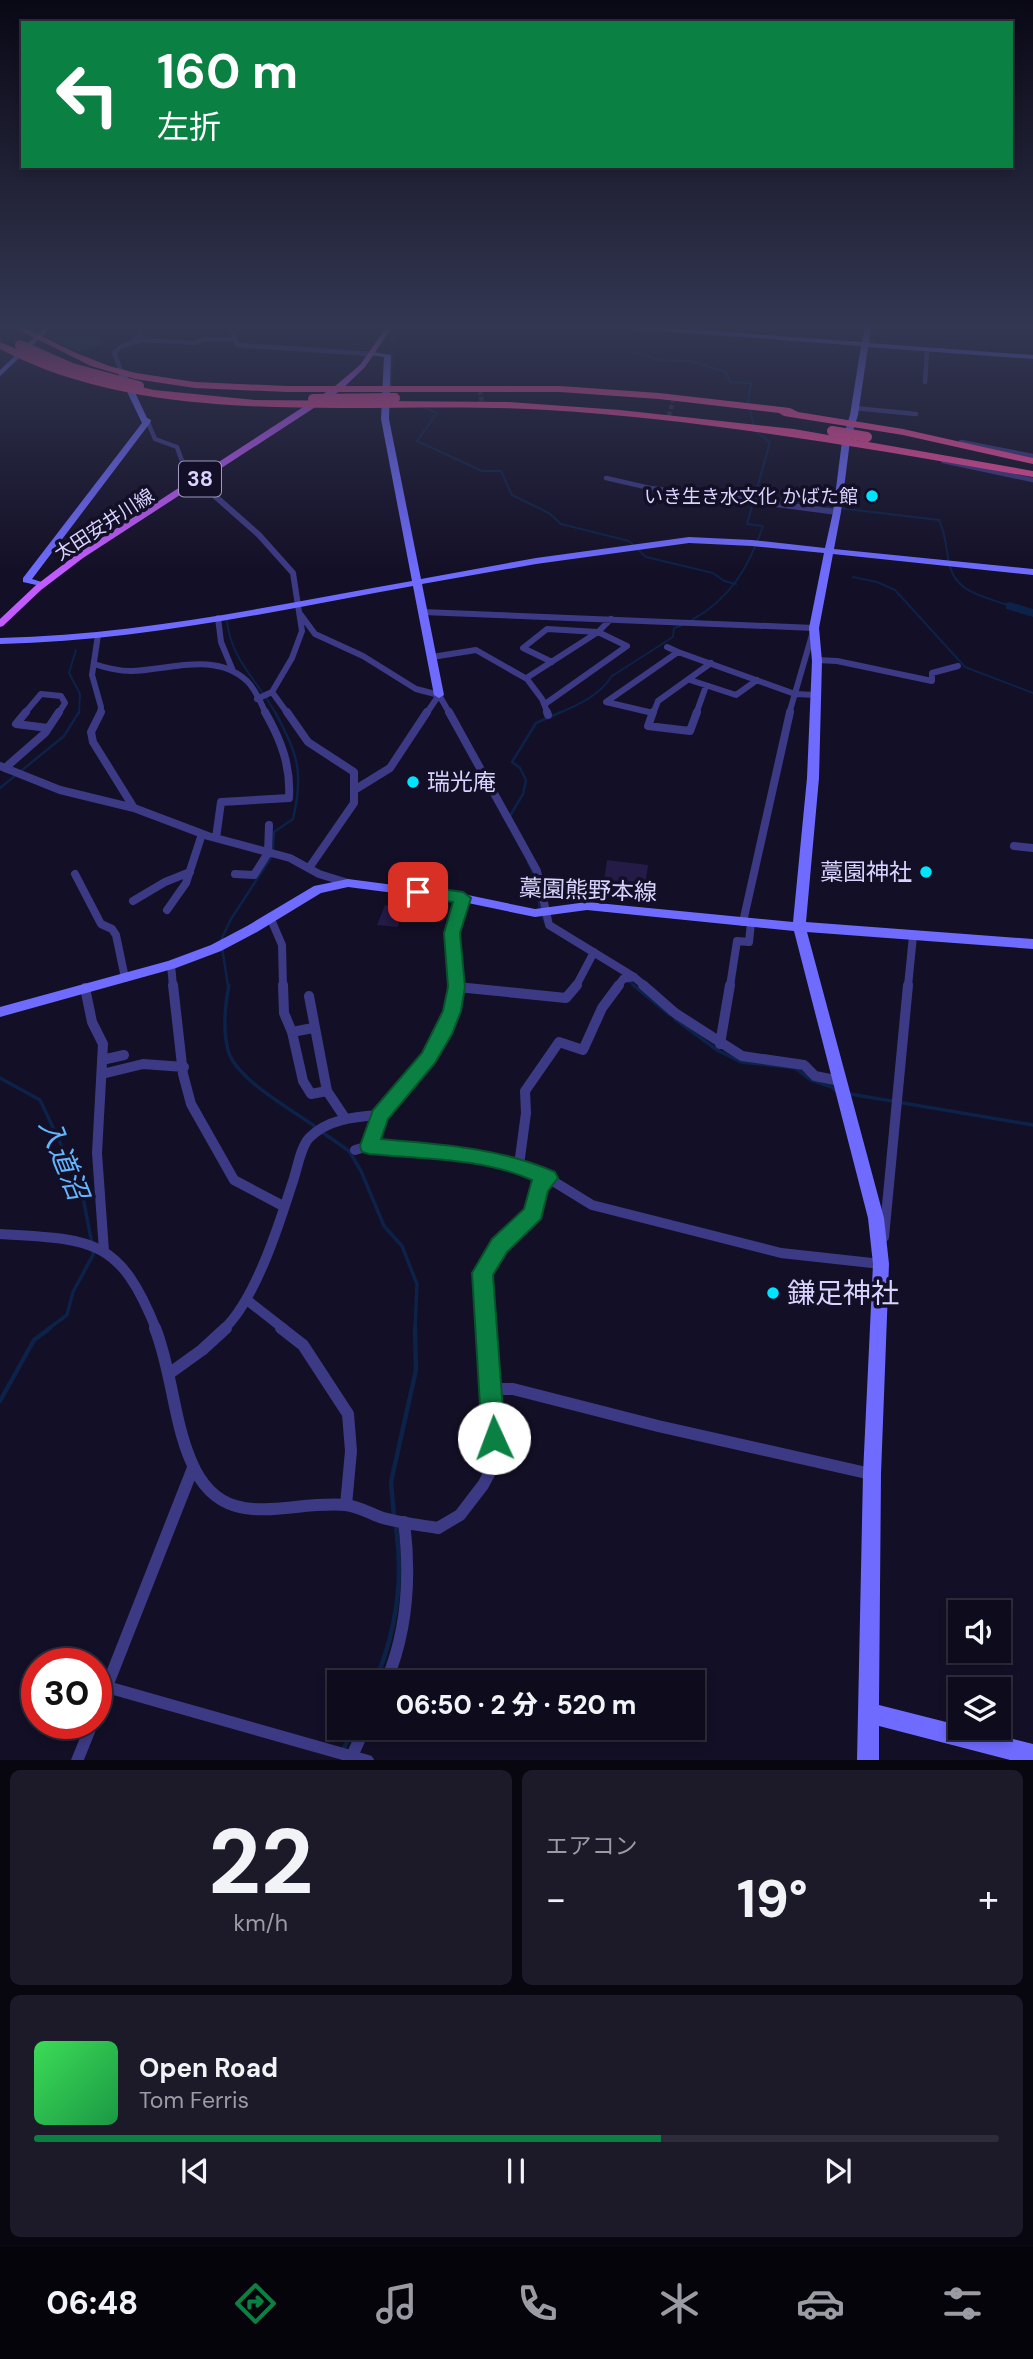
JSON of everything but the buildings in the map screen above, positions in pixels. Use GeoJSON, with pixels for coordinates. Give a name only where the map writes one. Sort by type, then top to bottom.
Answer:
{"type":"FeatureCollection","features":[{"type":"Feature","properties":{"kind":"highway"},"geometry":{"type":"LineString","coordinates":[[565,408],[668,417],[794,414],[903,432],[1033,459]]}},
{"type":"Feature","properties":{"kind":"highway"},"geometry":{"type":"LineString","coordinates":[[616,408],[752,417]]}},
{"type":"Feature","properties":{"kind":"highway"},"geometry":{"type":"LineString","coordinates":[[681,408],[752,417],[867,437],[1033,472]]}},
{"type":"Feature","properties":{"kind":"highway"},"geometry":{"type":"LineString","coordinates":[[714,408],[804,434],[1033,472]]}},
{"type":"Feature","properties":{"kind":"main road","name":"太田安井川線"},"geometry":{"type":"LineString","coordinates":[[0,624],[42,585],[80,556],[304,408]]}},
{"type":"Feature","properties":{"kind":"street"},"geometry":{"type":"LineString","coordinates":[[141,408],[155,439],[177,447],[183,464],[197,481],[260,535],[293,573],[302,631],[298,645],[271,693],[259,698]]}},
{"type":"Feature","properties":{"kind":"street"},"geometry":{"type":"LineString","coordinates":[[395,408],[385,419],[439,695],[537,871],[542,913],[549,925],[628,977],[720,1044],[742,1056],[804,1065],[815,1076],[842,1082]]}},
{"type":"Feature","properties":{"kind":"street"},"geometry":{"type":"LineString","coordinates":[[720,1044],[737,941],[749,942],[747,923],[794,694],[803,655],[814,628],[854,408]]}},
{"type":"Feature","properties":{"kind":"street"},"geometry":{"type":"LineString","coordinates":[[856,408],[916,414]]}},
{"type":"Feature","properties":{"kind":"street"},"geometry":{"type":"LineString","coordinates":[[42,585],[26,580],[95,493],[147,419]]}},
{"type":"Feature","properties":{"kind":"street"},"geometry":{"type":"LineString","coordinates":[[909,452],[1033,480]]}},
{"type":"Feature","properties":{"kind":"street"},"geometry":{"type":"LineString","coordinates":[[606,478],[650,488],[749,501],[837,508]]}},
{"type":"Feature","properties":{"kind":"street"},"geometry":{"type":"LineString","coordinates":[[0,641],[51,640],[218,618],[536,561],[673,542],[758,544],[1033,572]]}},
{"type":"Feature","properties":{"kind":"street"},"geometry":{"type":"LineString","coordinates":[[423,612],[814,628]]}},
{"type":"Feature","properties":{"kind":"street"},"geometry":{"type":"LineString","coordinates":[[301,615],[315,634],[363,656],[416,689],[439,695]]}},
{"type":"Feature","properties":{"kind":"street"},"geometry":{"type":"LineString","coordinates":[[218,618],[221,642],[233,671]]}},
{"type":"Feature","properties":{"kind":"street"},"geometry":{"type":"LineString","coordinates":[[528,677],[598,632],[611,620]]}},
{"type":"Feature","properties":{"kind":"street"},"geometry":{"type":"LineString","coordinates":[[814,628],[817,660],[813,778],[799,925],[876,1218],[881,1264]]}},
{"type":"Feature","properties":{"kind":"street"},"geometry":{"type":"LineString","coordinates":[[545,704],[627,646],[598,632],[547,629],[523,648],[552,662]]}},
{"type":"Feature","properties":{"kind":"street"},"geometry":{"type":"LineString","coordinates":[[98,635],[93,685],[103,705],[99,721],[91,732],[93,741],[134,807]]}},
{"type":"Feature","properties":{"kind":"street"},"geometry":{"type":"LineString","coordinates":[[667,647],[794,694],[816,695]]}},
{"type":"Feature","properties":{"kind":"street"},"geometry":{"type":"LineString","coordinates":[[432,657],[476,650],[485,658],[528,677],[545,704],[548,715]]}},
{"type":"Feature","properties":{"kind":"street"},"geometry":{"type":"LineString","coordinates":[[653,713],[606,702],[678,652]]}},
{"type":"Feature","properties":{"kind":"street"},"geometry":{"type":"LineString","coordinates":[[817,660],[895,672],[926,682],[932,681],[932,673],[937,670],[958,666]]}},
{"type":"Feature","properties":{"kind":"street"},"geometry":{"type":"LineString","coordinates":[[705,686],[690,731],[648,726],[658,701],[711,663]]}},
{"type":"Feature","properties":{"kind":"street"},"geometry":{"type":"LineString","coordinates":[[94,664],[124,671],[188,664],[212,665],[233,671],[248,681],[278,736],[292,776],[289,798],[221,802],[216,838]]}},
{"type":"Feature","properties":{"kind":"street"},"geometry":{"type":"LineString","coordinates":[[690,680],[736,695],[757,680]]}},
{"type":"Feature","properties":{"kind":"street"},"geometry":{"type":"LineString","coordinates":[[271,693],[285,706],[298,731],[326,755],[354,772],[354,803],[309,868]]}},
{"type":"Feature","properties":{"kind":"street"},"geometry":{"type":"LineString","coordinates":[[48,729],[16,724],[41,694],[61,696],[65,702],[48,729],[2,767],[60,790],[134,807],[202,834],[290,858],[348,883]]}},
{"type":"Feature","properties":{"kind":"street"},"geometry":{"type":"LineString","coordinates":[[356,789],[390,768],[439,695]]}},
{"type":"Feature","properties":{"kind":"street"},"geometry":{"type":"LineString","coordinates":[[235,874],[254,875],[268,853],[269,825]]}},
{"type":"Feature","properties":{"kind":"street"},"geometry":{"type":"LineString","coordinates":[[167,910],[186,883],[202,834]]}},
{"type":"Feature","properties":{"kind":"street"},"geometry":{"type":"LineString","coordinates":[[1014,846],[1033,848]]}},
{"type":"Feature","properties":{"kind":"street"},"geometry":{"type":"LineString","coordinates":[[134,901],[165,882],[190,873]]}},
{"type":"Feature","properties":{"kind":"street"},"geometry":{"type":"LineString","coordinates":[[75,874],[101,924],[112,929],[116,935],[125,978]]}},
{"type":"Feature","properties":{"kind":"street","name":"藁園熊野本線"},"geometry":{"type":"LineString","coordinates":[[0,1012],[171,965],[221,945],[318,889],[348,883],[463,898],[542,913],[587,906],[747,923],[1033,944]]}},
{"type":"Feature","properties":{"kind":"street"},"geometry":{"type":"LineString","coordinates":[[369,1146],[379,1115],[435,1046],[452,1011],[457,987],[452,933],[463,898]]}},
{"type":"Feature","properties":{"kind":"street"},"geometry":{"type":"LineString","coordinates":[[270,917],[282,945],[284,1013],[292,1032],[303,1081],[311,1094],[327,1091]]}},
{"type":"Feature","properties":{"kind":"street"},"geometry":{"type":"LineString","coordinates":[[868,1760],[872,1474],[881,1264],[913,936]]}},
{"type":"Feature","properties":{"kind":"street"},"geometry":{"type":"LineString","coordinates":[[457,987],[566,998],[575,988],[592,955]]}},
{"type":"Feature","properties":{"kind":"street"},"geometry":{"type":"LineString","coordinates":[[171,965],[191,1104],[234,1180],[284,1206]]}},
{"type":"Feature","properties":{"kind":"street"},"geometry":{"type":"LineString","coordinates":[[519,1165],[526,1114],[525,1091],[530,1081],[559,1042],[583,1050],[602,1008],[628,977]]}},
{"type":"Feature","properties":{"kind":"street"},"geometry":{"type":"LineString","coordinates":[[85,989],[92,1023],[103,1044],[98,1178],[102,1251]]}},
{"type":"Feature","properties":{"kind":"street"},"geometry":{"type":"LineString","coordinates":[[309,996],[327,1091],[345,1118]]}},
{"type":"Feature","properties":{"kind":"street"},"geometry":{"type":"LineString","coordinates":[[292,1032],[313,1028]]}},
{"type":"Feature","properties":{"kind":"street"},"geometry":{"type":"LineString","coordinates":[[102,1060],[124,1055]]}},
{"type":"Feature","properties":{"kind":"street"},"geometry":{"type":"LineString","coordinates":[[102,1074],[139,1065],[173,1069],[184,1067]]}},
{"type":"Feature","properties":{"kind":"street"},"geometry":{"type":"LineString","coordinates":[[170,1373],[202,1350],[233,1320],[247,1300],[307,1140],[324,1127],[345,1118],[379,1115]]}},
{"type":"Feature","properties":{"kind":"street"},"geometry":{"type":"LineString","coordinates":[[355,1150],[369,1146],[457,1153],[519,1165],[548,1178],[592,1205],[782,1253],[881,1264]]}},
{"type":"Feature","properties":{"kind":"street"},"geometry":{"type":"LineString","coordinates":[[0,1234],[60,1237],[85,1244],[115,1258],[140,1290],[170,1373],[182,1438],[194,1468],[220,1500],[232,1507],[250,1509],[346,1505],[384,1518],[438,1528],[460,1515],[483,1485],[495,1462],[483,1273],[500,1246],[534,1213],[539,1186],[548,1178]]}},
{"type":"Feature","properties":{"kind":"street"},"geometry":{"type":"LineString","coordinates":[[247,1300],[303,1345],[348,1414],[351,1451],[346,1505]]}},
{"type":"Feature","properties":{"kind":"street"},"geometry":{"type":"LineString","coordinates":[[492,1389],[513,1389],[658,1426],[872,1474]]}},
{"type":"Feature","properties":{"kind":"street"},"geometry":{"type":"LineString","coordinates":[[112,1674],[194,1468]]}},
{"type":"Feature","properties":{"kind":"street"},"geometry":{"type":"LineString","coordinates":[[391,1670],[396,1658],[409,1580],[409,1555],[404,1522]]}},
{"type":"Feature","properties":{"kind":"street"},"geometry":{"type":"LineString","coordinates":[[112,1688],[368,1760]]}},
{"type":"Feature","properties":{"kind":"street"},"geometry":{"type":"LineString","coordinates":[[870,1713],[1033,1755]]}},
{"type":"Feature","properties":{"kind":"street"},"geometry":{"type":"LineString","coordinates":[[77,1760],[86,1739]]}},
{"type":"Feature","properties":{"kind":"street"},"geometry":{"type":"LineString","coordinates":[[352,1756],[359,1740]]}},
{"type":"Feature","properties":{"kind":"waterway"},"geometry":{"type":"LineString","coordinates":[[425,408],[437,413],[417,441],[482,471],[501,471],[512,495],[549,513],[561,524],[629,541],[646,557],[713,573],[724,581],[733,583]]}},
{"type":"Feature","properties":{"kind":"waterway"},"geometry":{"type":"LineString","coordinates":[[733,583],[751,555],[763,526],[747,524],[770,442],[755,431],[749,408]]}},
{"type":"Feature","properties":{"kind":"waterway"},"geometry":{"type":"LineString","coordinates":[[755,498],[939,520],[951,570],[956,579],[970,591],[1010,606]]}},
{"type":"Feature","properties":{"kind":"waterway"},"geometry":{"type":"LineString","coordinates":[[853,577],[877,582],[895,590],[965,667],[1033,693]]}},
{"type":"Feature","properties":{"kind":"waterway"},"geometry":{"type":"LineString","coordinates":[[692,620],[717,602],[733,583]]}},
{"type":"Feature","properties":{"kind":"waterway"},"geometry":{"type":"LineString","coordinates":[[1010,606],[1033,613]]}},
{"type":"Feature","properties":{"kind":"waterway"},"geometry":{"type":"LineString","coordinates":[[227,621],[240,659],[276,714]]}},
{"type":"Feature","properties":{"kind":"waterway"},"geometry":{"type":"LineString","coordinates":[[557,714],[594,694],[612,676],[673,637],[674,628],[683,625]]}},
{"type":"Feature","properties":{"kind":"waterway","name":"入道沼"},"geometry":{"type":"LineString","coordinates":[[76,650],[69,673],[80,694],[79,714]]}},
{"type":"Feature","properties":{"kind":"waterway","name":"入道沼"},"geometry":{"type":"LineString","coordinates":[[0,788],[64,736],[79,712]]}},
{"type":"Feature","properties":{"kind":"waterway"},"geometry":{"type":"LineString","coordinates":[[510,816],[523,794],[526,780],[520,768],[512,762],[536,723],[561,712]]}},
{"type":"Feature","properties":{"kind":"waterway"},"geometry":{"type":"LineString","coordinates":[[273,850],[274,832],[293,819],[298,789],[294,752],[276,714]]}},
{"type":"Feature","properties":{"kind":"waterway"},"geometry":{"type":"LineString","coordinates":[[221,940],[231,919],[272,856]]}},
{"type":"Feature","properties":{"kind":"waterway"},"geometry":{"type":"LineString","coordinates":[[528,862],[533,873],[540,909]]}},
{"type":"Feature","properties":{"kind":"waterway"},"geometry":{"type":"LineString","coordinates":[[542,916],[548,928]]}},
{"type":"Feature","properties":{"kind":"waterway"},"geometry":{"type":"LineString","coordinates":[[222,947],[228,986]]}},
{"type":"Feature","properties":{"kind":"waterway"},"geometry":{"type":"LineString","coordinates":[[629,981],[635,986]]}},
{"type":"Feature","properties":{"kind":"waterway"},"geometry":{"type":"LineString","coordinates":[[229,985],[225,1034],[233,1061],[253,1083],[317,1128]]}},
{"type":"Feature","properties":{"kind":"waterway"},"geometry":{"type":"LineString","coordinates":[[633,985],[670,1015]]}},
{"type":"Feature","properties":{"kind":"waterway"},"geometry":{"type":"LineString","coordinates":[[675,1019],[717,1050],[741,1062],[795,1068],[811,1080],[832,1087],[837,1092]]}},
{"type":"Feature","properties":{"kind":"waterway","name":"入道沼"},"geometry":{"type":"LineString","coordinates":[[0,1078],[40,1100],[81,1187],[92,1244]]}},
{"type":"Feature","properties":{"kind":"waterway"},"geometry":{"type":"LineString","coordinates":[[850,1094],[1033,1125]]}},
{"type":"Feature","properties":{"kind":"waterway"},"geometry":{"type":"LineString","coordinates":[[322,1132],[349,1151],[361,1171],[384,1226],[402,1246],[417,1284],[415,1329]]}},
{"type":"Feature","properties":{"kind":"waterway","name":"入道沼"},"geometry":{"type":"LineString","coordinates":[[48,1329],[67,1315],[73,1292],[93,1255],[93,1250]]}},
{"type":"Feature","properties":{"kind":"waterway","name":"入道沼"},"geometry":{"type":"LineString","coordinates":[[0,1401],[34,1340],[50,1328]]}},
{"type":"Feature","properties":{"kind":"waterway"},"geometry":{"type":"LineString","coordinates":[[394,1517],[391,1482],[416,1370],[415,1329]]}},
{"type":"Feature","properties":{"kind":"waterway"},"geometry":{"type":"LineString","coordinates":[[379,1670],[396,1606],[399,1567],[396,1527]]}},
{"type":"Feature","properties":{"kind":"waterway"},"geometry":{"type":"LineString","coordinates":[[343,1750],[348,1740]]}},
{"type":"Feature","properties":{"kind":"tunnel"},"geometry":{"type":"LineString","coordinates":[[669,416],[671,408]]}},
{"type":"Feature","properties":{"kind":"place","name":"いき生き水文化 かばた館"},"geometry":{"type":"Point","coordinates":[872,496]}},
{"type":"Feature","properties":{"kind":"place","name":"瑞光庵"},"geometry":{"type":"Point","coordinates":[413,782]}},
{"type":"Feature","properties":{"kind":"place","name":"藁園神社"},"geometry":{"type":"Point","coordinates":[926,872]}},
{"type":"Feature","properties":{"kind":"place","name":"鎌足神社"},"geometry":{"type":"Point","coordinates":[773,1293]}},
{"type":"Feature","properties":{"kind":"route"},"geometry":{"type":"LineString","coordinates":[[418,892],[463,898],[452,933],[457,987],[443,1034],[428,1058],[379,1115],[369,1146],[457,1153],[519,1165],[548,1178],[539,1186],[534,1213],[500,1246],[483,1273],[494,1438]]}}]}
